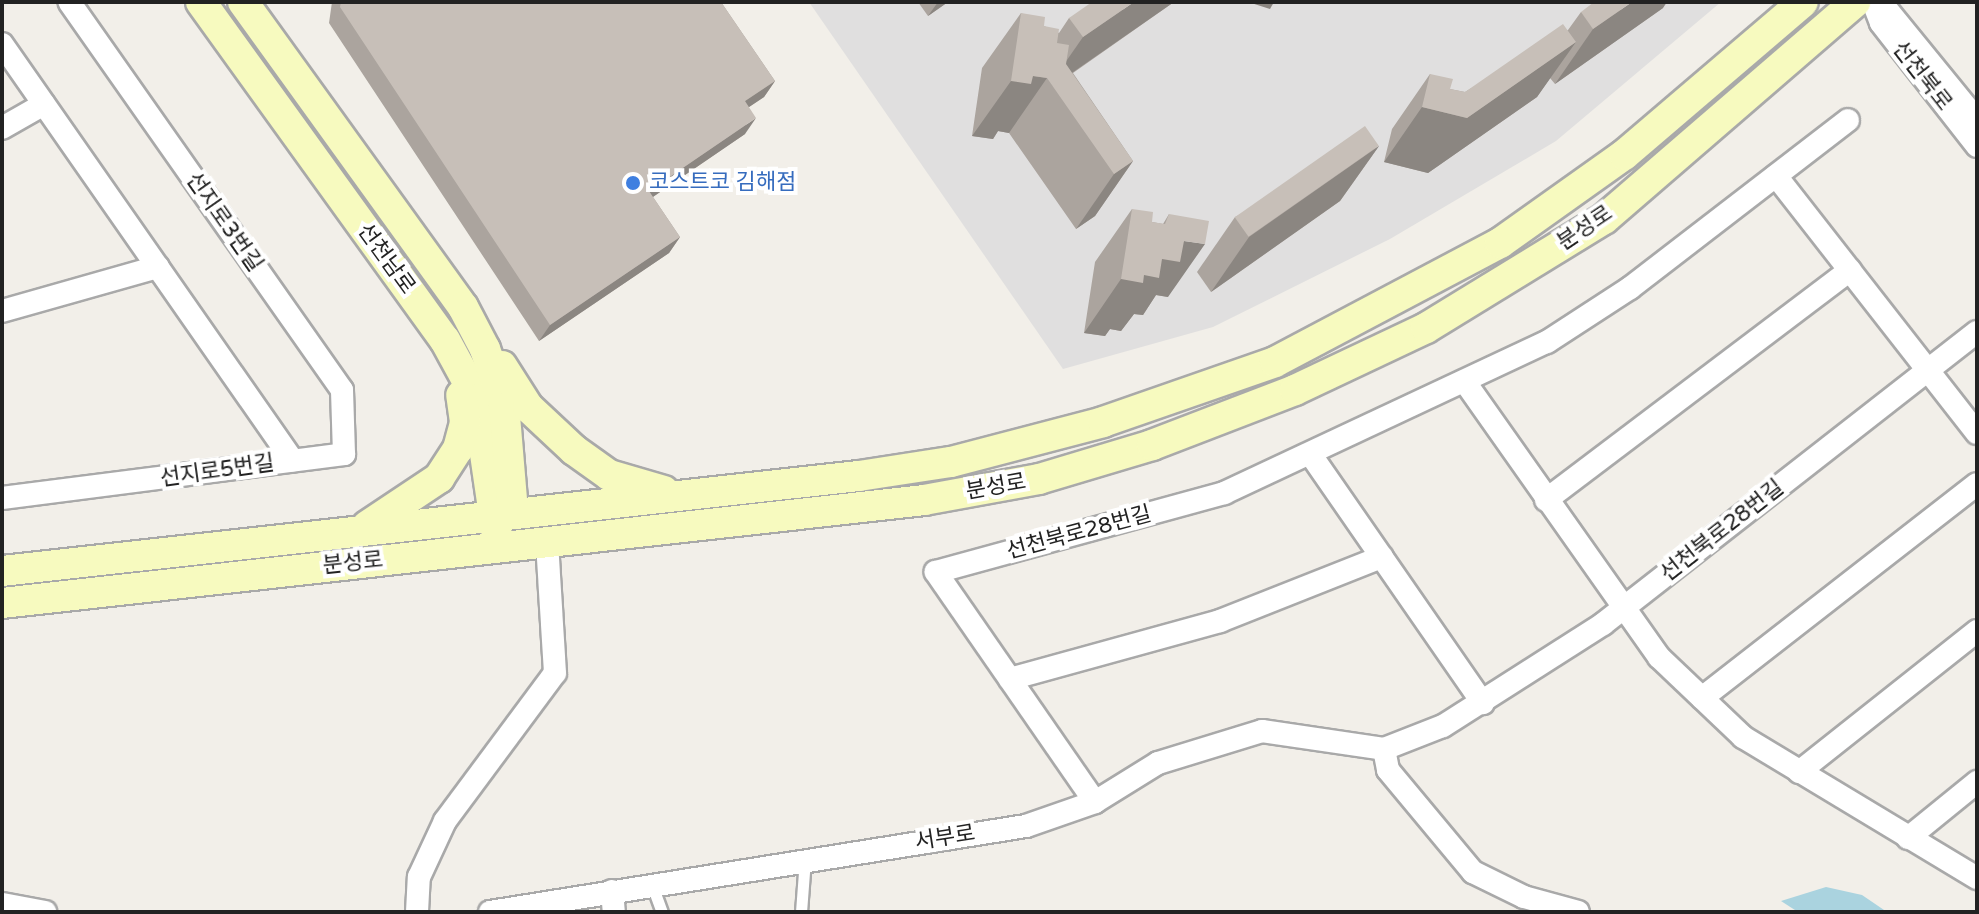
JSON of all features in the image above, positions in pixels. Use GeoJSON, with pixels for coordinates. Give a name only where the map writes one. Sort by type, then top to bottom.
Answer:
{"type":"FeatureCollection","features":[{"type":"Feature","properties":{"kind":"main road","name":"선천남로"},"geometry":{"type":"LineString","coordinates":[[201,2],[455,358],[477,399],[505,515]]}},
{"type":"Feature","properties":{"kind":"main road","name":"선천남로"},"geometry":{"type":"LineString","coordinates":[[243,2],[463,307],[485,349],[504,404],[507,546]]}},
{"type":"Feature","properties":{"kind":"main road","name":"분성로"},"geometry":{"type":"LineString","coordinates":[[2,571],[951,462],[1103,422],[1275,362],[1500,243],[1624,155],[1803,2]]}},
{"type":"Feature","properties":{"kind":"main road","name":"분성로"},"geometry":{"type":"LineString","coordinates":[[2,603],[866,508],[1039,479],[1152,445],[1295,390],[1426,328],[1604,219],[1855,2]]}},
{"type":"Feature","properties":{"kind":"main road"},"geometry":{"type":"LineString","coordinates":[[463,307],[528,407],[574,450],[609,475],[678,495]]}},
{"type":"Feature","properties":{"kind":"main road"},"geometry":{"type":"LineString","coordinates":[[357,532],[439,478],[458,449],[465,422],[455,358]]}},
{"type":"Feature","properties":{"kind":"street","name":"선지로3번길"},"geometry":{"type":"LineString","coordinates":[[69,2],[342,390],[344,454],[293,461]]}},
{"type":"Feature","properties":{"kind":"street","name":"선천북로"},"geometry":{"type":"LineString","coordinates":[[1873,2],[1881,23],[1977,146]]}},
{"type":"Feature","properties":{"kind":"street","name":"선천북로"},"geometry":{"type":"LineString","coordinates":[[1880,2],[1977,120]]}},
{"type":"Feature","properties":{"kind":"street","name":"선지로5번길"},"geometry":{"type":"LineString","coordinates":[[2,44],[293,461],[2,498]]}},
{"type":"Feature","properties":{"kind":"street"},"geometry":{"type":"LineString","coordinates":[[2,128],[44,104]]}},
{"type":"Feature","properties":{"kind":"street","name":"선천북로28번길"},"geometry":{"type":"LineString","coordinates":[[1010,679],[936,572],[1224,493],[1311,455],[1547,342],[1630,288],[1848,120]]}},
{"type":"Feature","properties":{"kind":"street"},"geometry":{"type":"LineString","coordinates":[[1776,176],[1977,433]]}},
{"type":"Feature","properties":{"kind":"street"},"geometry":{"type":"LineString","coordinates":[[2,311],[158,267]]}},
{"type":"Feature","properties":{"kind":"street"},"geometry":{"type":"LineString","coordinates":[[1546,500],[1850,270]]}},
{"type":"Feature","properties":{"kind":"street","name":"선천북로28번길"},"geometry":{"type":"LineString","coordinates":[[1384,749],[1443,726],[1483,703],[1622,610],[1977,332]]}},
{"type":"Feature","properties":{"kind":"street"},"geometry":{"type":"LineString","coordinates":[[1465,382],[1622,610],[1659,657],[1743,737],[1977,878]]}},
{"type":"Feature","properties":{"kind":"street"},"geometry":{"type":"LineString","coordinates":[[1311,455],[1483,703]]}},
{"type":"Feature","properties":{"kind":"street"},"geometry":{"type":"LineString","coordinates":[[1702,698],[1977,484]]}},
{"type":"Feature","properties":{"kind":"street"},"geometry":{"type":"LineString","coordinates":[[417,912],[419,877],[445,821],[555,673],[547,542]]}},
{"type":"Feature","properties":{"kind":"street"},"geometry":{"type":"LineString","coordinates":[[1095,802],[1010,679],[1220,621],[1382,557]]}},
{"type":"Feature","properties":{"kind":"street"},"geometry":{"type":"LineString","coordinates":[[1799,772],[1977,631]]}},
{"type":"Feature","properties":{"kind":"street","name":"서부로"},"geometry":{"type":"LineString","coordinates":[[490,912],[613,901],[652,885],[805,858],[1026,826],[1095,802],[1158,763],[1262,731],[1384,749]]}},
{"type":"Feature","properties":{"kind":"street"},"geometry":{"type":"LineString","coordinates":[[1384,749],[1388,770],[1473,872],[1524,897],[1578,912]]}},
{"type":"Feature","properties":{"kind":"street"},"geometry":{"type":"LineString","coordinates":[[1908,838],[1977,782]]}},
{"type":"Feature","properties":{"kind":"street"},"geometry":{"type":"LineString","coordinates":[[2,904],[45,912]]}},
{"type":"Feature","properties":{"kind":"lane"},"geometry":{"type":"LineString","coordinates":[[801,912],[805,858]]}},
{"type":"Feature","properties":{"kind":"lane"},"geometry":{"type":"LineString","coordinates":[[652,885],[662,912]]}},
{"type":"Feature","properties":{"kind":"shaded area"},"geometry":{"type":"Polygon","coordinates":[[[809,2],[1721,2],[1556,141],[1390,239],[1213,327],[1063,369],[809,2]]]}},
{"type":"Feature","properties":{"kind":"water"},"geometry":{"type":"Polygon","coordinates":[[[1826,887],[1862,895],[1887,912],[1798,912],[1781,901],[1826,887]]]}},
{"type":"Feature","properties":{"kind":"building"},"geometry":{"type":"Polygon","coordinates":[[[341,2],[721,2],[775,81],[745,101],[756,118],[649,191],[680,237],[550,325],[340,7],[341,2]]]}},
{"type":"Feature","properties":{"kind":"building"},"geometry":{"type":"Polygon","coordinates":[[[1092,2],[1134,2],[1083,37],[1069,18],[1092,2]]]}},
{"type":"Feature","properties":{"kind":"building"},"geometry":{"type":"Polygon","coordinates":[[[1594,2],[1632,2],[1593,29],[1581,12],[1594,2]]]}},
{"type":"Feature","properties":{"kind":"building"},"geometry":{"type":"Polygon","coordinates":[[[1021,13],[1045,17],[1044,26],[1059,29],[1057,43],[1069,45],[1066,64],[1133,161],[1114,174],[1047,78],[1033,76],[1031,84],[1011,81],[1021,13]]]}},
{"type":"Feature","properties":{"kind":"building"},"geometry":{"type":"Polygon","coordinates":[[[1563,24],[1576,42],[1467,118],[1422,107],[1430,74],[1453,79],[1450,89],[1465,92],[1563,24]]]}},
{"type":"Feature","properties":{"kind":"building"},"geometry":{"type":"Polygon","coordinates":[[[1365,126],[1379,146],[1249,237],[1235,217],[1365,126]]]}},
{"type":"Feature","properties":{"kind":"building"},"geometry":{"type":"Polygon","coordinates":[[[1132,209],[1153,212],[1152,222],[1165,224],[1169,214],[1209,221],[1205,244],[1184,241],[1180,262],[1162,259],[1159,278],[1144,275],[1143,283],[1121,279],[1132,209]]]}},
{"type":"Feature","properties":{"kind":"place","name":"코스트코 김해점"},"geometry":{"type":"Point","coordinates":[633,183]}}]}
